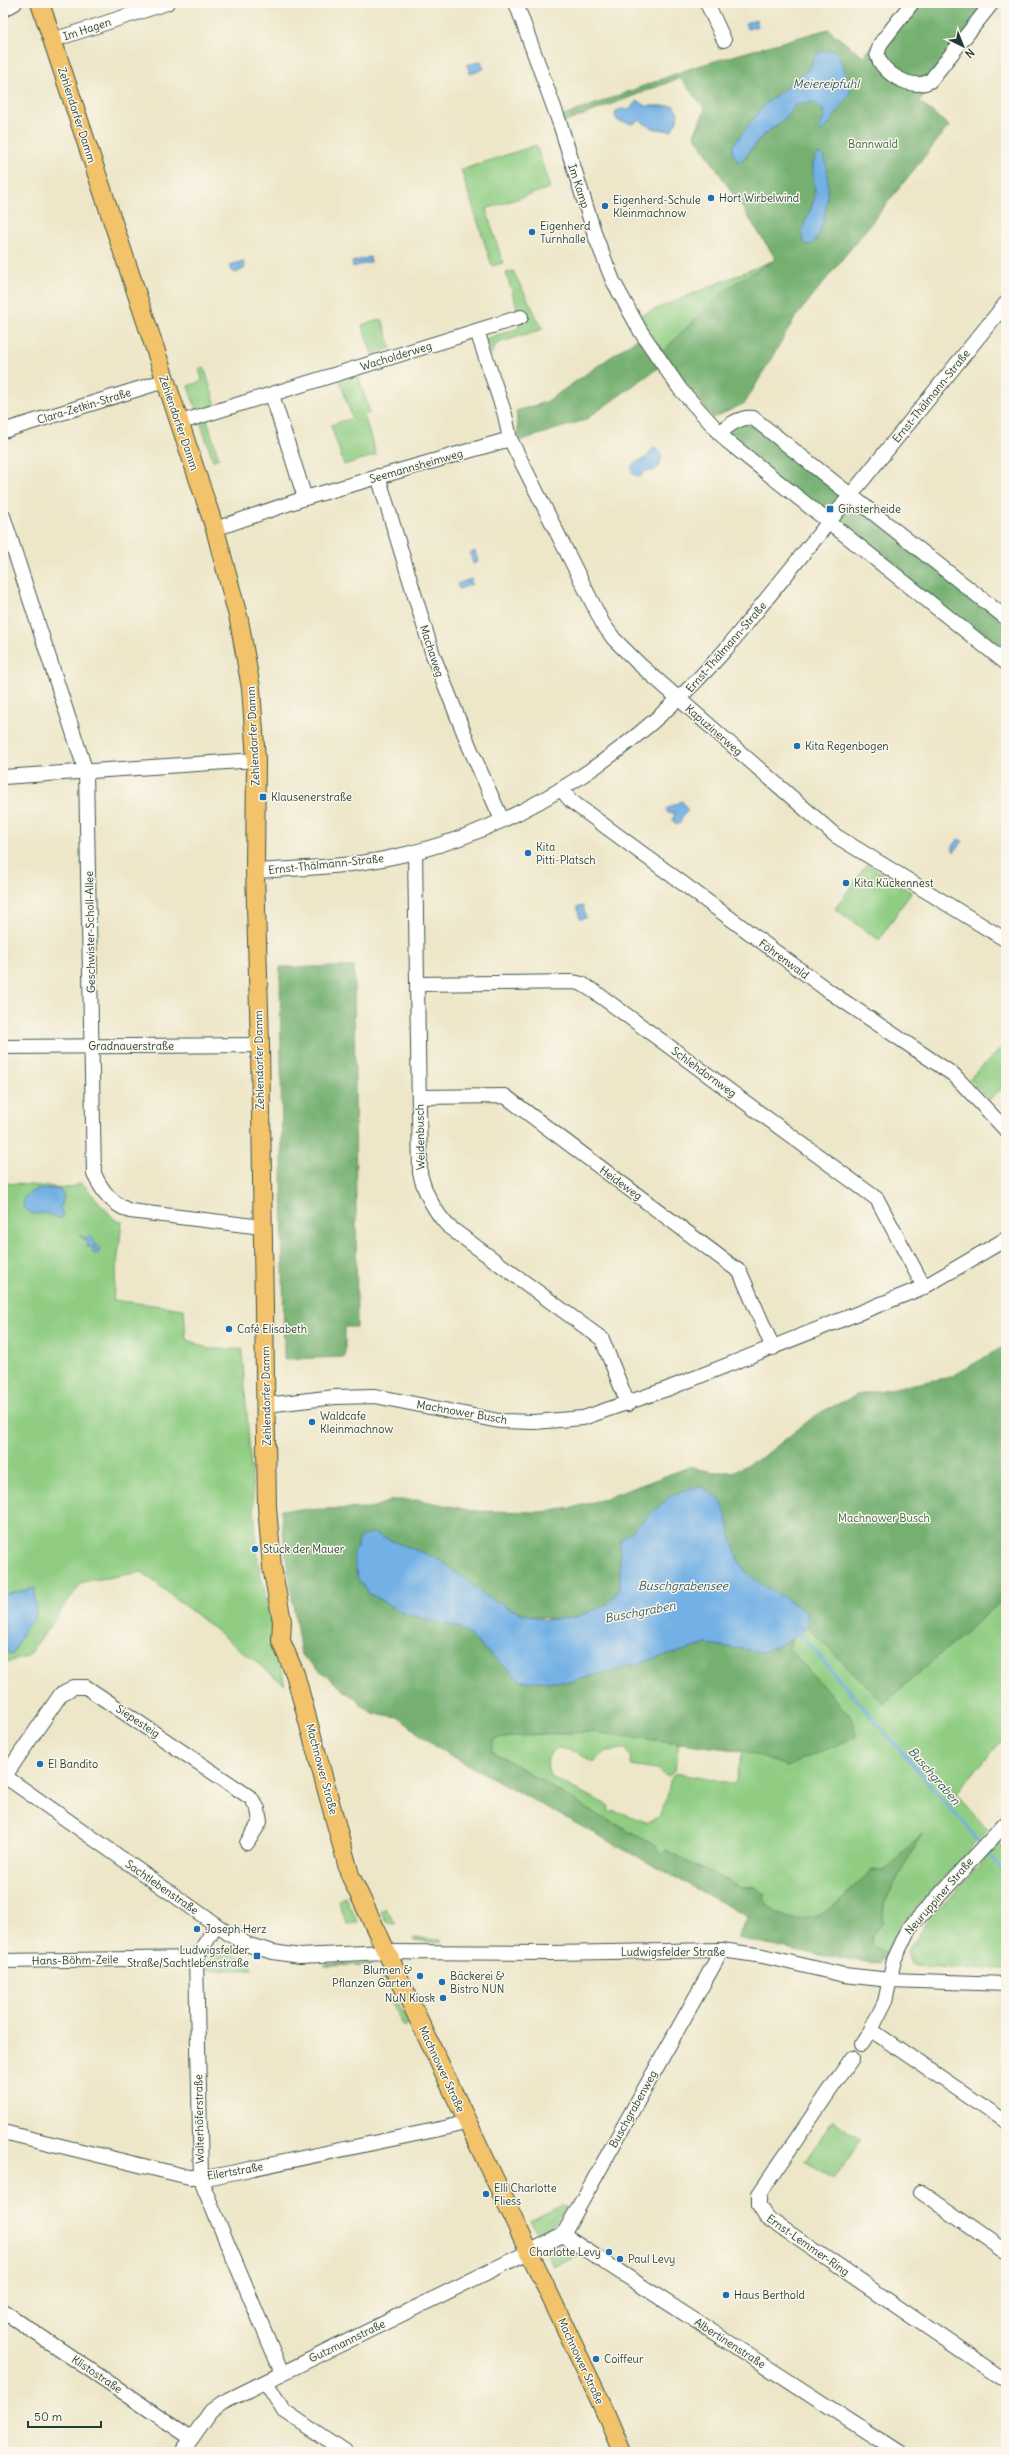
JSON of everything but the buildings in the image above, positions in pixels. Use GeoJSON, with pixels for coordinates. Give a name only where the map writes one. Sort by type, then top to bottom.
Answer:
{"type":"FeatureCollection","features":[{"type":"Feature","properties":{"kind":"main road","name":"Zehlendorfer Damm"},"geometry":{"type":"LineString","coordinates":[[40,3],[164,381],[215,529],[239,620],[250,681],[256,760],[255,871],[260,1045],[268,1532],[287,1644]]}},
{"type":"Feature","properties":{"kind":"main road","name":"Machnower Straße"},"geometry":{"type":"LineString","coordinates":[[287,1644],[350,1875],[602,2405],[622,2452]]}},
{"type":"Feature","properties":{"kind":"street"},"geometry":{"type":"LineString","coordinates":[[3,10],[15,3]]}},
{"type":"Feature","properties":{"kind":"street","name":"Im Hagen"},"geometry":{"type":"LineString","coordinates":[[53,40],[167,3]]}},
{"type":"Feature","properties":{"kind":"street","name":"Im Kamp"},"geometry":{"type":"LineString","coordinates":[[516,3],[560,124],[574,171],[613,281],[633,320],[659,361],[680,389],[718,433]]}},
{"type":"Feature","properties":{"kind":"street"},"geometry":{"type":"LineString","coordinates":[[707,3],[724,40]]}},
{"type":"Feature","properties":{"kind":"street"},"geometry":{"type":"LineString","coordinates":[[912,3],[881,43],[877,54],[882,66],[905,81],[918,85],[930,80],[992,3]]}},
{"type":"Feature","properties":{"kind":"street","name":"Ernst-Thälmann-Straße"},"geometry":{"type":"LineString","coordinates":[[255,871],[368,862],[415,852],[502,820],[561,789],[621,748],[679,700],[726,649],[1006,303]]}},
{"type":"Feature","properties":{"kind":"street","name":"Wacholderweg"},"geometry":{"type":"LineString","coordinates":[[178,422],[272,395],[521,317]]}},
{"type":"Feature","properties":{"kind":"street"},"geometry":{"type":"LineString","coordinates":[[476,331],[505,415],[510,439]]}},
{"type":"Feature","properties":{"kind":"street","name":"Clara-Zetkin-Straße"},"geometry":{"type":"LineString","coordinates":[[3,431],[164,381]]}},
{"type":"Feature","properties":{"kind":"street"},"geometry":{"type":"LineString","coordinates":[[272,395],[305,498]]}},
{"type":"Feature","properties":{"kind":"street"},"geometry":{"type":"LineString","coordinates":[[1006,618],[752,418],[746,417],[718,433],[1006,663]]}},
{"type":"Feature","properties":{"kind":"street","name":"Seemannsheimweg"},"geometry":{"type":"LineString","coordinates":[[215,529],[305,498],[510,439]]}},
{"type":"Feature","properties":{"kind":"street","name":"Kapuzinerweg"},"geometry":{"type":"LineString","coordinates":[[510,439],[604,624],[628,654],[836,836],[1006,940]]}},
{"type":"Feature","properties":{"kind":"street","name":"Machaweg"},"geometry":{"type":"LineString","coordinates":[[378,476],[437,668],[502,820]]}},
{"type":"Feature","properties":{"kind":"street","name":"Geschwister-Scholl-Allee"},"geometry":{"type":"LineString","coordinates":[[3,516],[86,772],[94,1174],[99,1185],[116,1206],[130,1211],[262,1227]]}},
{"type":"Feature","properties":{"kind":"street"},"geometry":{"type":"LineString","coordinates":[[3,777],[256,760]]}},
{"type":"Feature","properties":{"kind":"street","name":"Föhrenwald"},"geometry":{"type":"LineString","coordinates":[[561,789],[571,801],[761,942],[830,992],[954,1075],[1006,1130]]}},
{"type":"Feature","properties":{"kind":"street","name":"Weidenbusch"},"geometry":{"type":"LineString","coordinates":[[415,852],[420,1173],[432,1205],[449,1226],[602,1339],[628,1404]]}},
{"type":"Feature","properties":{"kind":"street","name":"Schlehdornweg"},"geometry":{"type":"LineString","coordinates":[[418,984],[573,982],[582,984],[877,1198],[924,1287]]}},
{"type":"Feature","properties":{"kind":"street","name":"Gradnauerstraße"},"geometry":{"type":"LineString","coordinates":[[3,1046],[260,1045]]}},
{"type":"Feature","properties":{"kind":"street","name":"Heideweg"},"geometry":{"type":"LineString","coordinates":[[419,1097],[504,1096],[740,1272],[773,1348]]}},
{"type":"Feature","properties":{"kind":"street","name":"Machnower Busch"},"geometry":{"type":"LineString","coordinates":[[266,1405],[335,1397],[375,1396],[499,1421],[534,1422],[583,1418],[628,1404],[773,1348],[924,1287],[1006,1239]]}},
{"type":"Feature","properties":{"kind":"street","name":"Siepesteig"},"geometry":{"type":"LineString","coordinates":[[4,1775],[61,1694],[74,1687],[86,1687],[251,1798],[258,1809],[260,1822],[247,1843]]}},
{"type":"Feature","properties":{"kind":"street","name":"Sachtlebenstraße"},"geometry":{"type":"LineString","coordinates":[[4,1775],[216,1926],[249,1945],[273,1952],[300,1956],[386,1952]]}},
{"type":"Feature","properties":{"kind":"street","name":"Neuruppiner Straße"},"geometry":{"type":"LineString","coordinates":[[890,1980],[894,1960],[909,1928],[1006,1823]]}},
{"type":"Feature","properties":{"kind":"street"},"geometry":{"type":"LineString","coordinates":[[196,1958],[216,1926]]}},
{"type":"Feature","properties":{"kind":"street","name":"Ludwigsfelder Straße"},"geometry":{"type":"LineString","coordinates":[[386,1952],[552,1953],[722,1950],[763,1956],[844,1975],[890,1980],[1006,1984]]}},
{"type":"Feature","properties":{"kind":"street","name":"Buschgrabenweg"},"geometry":{"type":"LineString","coordinates":[[563,2235],[722,1950]]}},
{"type":"Feature","properties":{"kind":"street","name":"Hans-Böhm-Zeile"},"geometry":{"type":"LineString","coordinates":[[3,1961],[196,1958]]}},
{"type":"Feature","properties":{"kind":"street","name":"Walterhöferstraße"},"geometry":{"type":"LineString","coordinates":[[196,1958],[201,2177],[209,2200],[282,2373]]}},
{"type":"Feature","properties":{"kind":"street"},"geometry":{"type":"LineString","coordinates":[[862,2044],[871,2030],[884,2002],[890,1980]]}},
{"type":"Feature","properties":{"kind":"street"},"geometry":{"type":"LineString","coordinates":[[871,2030],[1006,2122]]}},
{"type":"Feature","properties":{"kind":"street","name":"Ernst-Lemmer-Ring"},"geometry":{"type":"LineString","coordinates":[[852,2058],[759,2194],[759,2206],[766,2217],[1006,2381]]}},
{"type":"Feature","properties":{"kind":"street","name":"Eilertstraße"},"geometry":{"type":"LineString","coordinates":[[3,2132],[181,2175],[201,2177],[231,2173],[467,2122]]}},
{"type":"Feature","properties":{"kind":"street"},"geometry":{"type":"LineString","coordinates":[[922,2192],[934,2203],[1006,2252]]}},
{"type":"Feature","properties":{"kind":"street"},"geometry":{"type":"LineString","coordinates":[[529,2251],[563,2235]]}},
{"type":"Feature","properties":{"kind":"street","name":"Albertinenstraße"},"geometry":{"type":"LineString","coordinates":[[563,2235],[898,2452]]}},
{"type":"Feature","properties":{"kind":"street","name":"Gutzmannstraße"},"geometry":{"type":"LineString","coordinates":[[182,2452],[211,2411],[282,2373],[529,2251]]}},
{"type":"Feature","properties":{"kind":"street","name":"Klistostraße"},"geometry":{"type":"LineString","coordinates":[[3,2311],[191,2438]]}},
{"type":"Feature","properties":{"kind":"street"},"geometry":{"type":"LineString","coordinates":[[266,2382],[283,2410],[345,2452]]}},
{"type":"Feature","properties":{"kind":"green space","name":"Bannwald"},"geometry":{"type":"Polygon","coordinates":[[[906,3],[999,3],[919,101],[949,126],[795,318],[745,403],[713,418],[662,352],[729,287],[776,259],[694,135],[705,109],[680,78],[560,124],[558,118],[694,67],[828,29],[863,57],[906,3]],[[822,51],[815,57],[808,70],[764,105],[745,158],[759,140],[789,115],[796,104],[813,102],[823,110],[828,126],[851,90],[839,56],[822,51]],[[812,163],[814,189],[813,202],[809,215],[826,203],[812,163]]]}},
{"type":"Feature","properties":{"kind":"green space"},"geometry":{"type":"Polygon","coordinates":[[[536,145],[550,188],[486,209],[503,263],[492,266],[461,170],[536,145]]]}},
{"type":"Feature","properties":{"kind":"green space"},"geometry":{"type":"Polygon","coordinates":[[[777,259],[729,287],[662,352],[639,316],[777,259]]]}},
{"type":"Feature","properties":{"kind":"green space"},"geometry":{"type":"Polygon","coordinates":[[[513,271],[543,329],[496,344],[490,356],[485,339],[519,328],[518,311],[506,273],[513,271]]]}},
{"type":"Feature","properties":{"kind":"green space"},"geometry":{"type":"Polygon","coordinates":[[[382,319],[391,348],[372,354],[362,325],[382,319]]]}},
{"type":"Feature","properties":{"kind":"green space"},"geometry":{"type":"Polygon","coordinates":[[[638,338],[658,368],[585,420],[519,441],[516,411],[546,402],[638,338]]]}},
{"type":"Feature","properties":{"kind":"green space"},"geometry":{"type":"Polygon","coordinates":[[[204,367],[216,406],[204,410],[219,458],[213,460],[188,386],[202,381],[199,369],[204,367]]]}},
{"type":"Feature","properties":{"kind":"green space"},"geometry":{"type":"Polygon","coordinates":[[[357,372],[370,413],[364,415],[376,455],[344,465],[331,425],[352,418],[339,378],[357,372]]]}},
{"type":"Feature","properties":{"kind":"green space"},"geometry":{"type":"Polygon","coordinates":[[[747,417],[1006,618],[1006,663],[727,441],[727,427],[747,417]]]}},
{"type":"Feature","properties":{"kind":"green space"},"geometry":{"type":"Polygon","coordinates":[[[867,864],[911,892],[879,940],[835,909],[867,864]]]}},
{"type":"Feature","properties":{"kind":"green space"},"geometry":{"type":"Polygon","coordinates":[[[280,967],[354,967],[357,1327],[345,1327],[345,1357],[284,1359],[280,967]]]}},
{"type":"Feature","properties":{"kind":"green space"},"geometry":{"type":"Polygon","coordinates":[[[1006,1044],[1006,1085],[989,1100],[969,1079],[1006,1044]]]}},
{"type":"Feature","properties":{"kind":"green space"},"geometry":{"type":"Polygon","coordinates":[[[3,1183],[69,1188],[82,1183],[115,1220],[122,1221],[113,1300],[184,1309],[186,1339],[209,1349],[242,1349],[258,1561],[285,1685],[142,1572],[82,1582],[27,1657],[3,1663],[3,1183]]]}},
{"type":"Feature","properties":{"kind":"green space","name":"Machnower Busch"},"geometry":{"type":"Polygon","coordinates":[[[1006,1345],[1006,1597],[884,1703],[818,1638],[808,1626],[807,1614],[792,1602],[759,1583],[752,1577],[740,1564],[731,1539],[621,1567],[618,1589],[615,1595],[607,1603],[579,1616],[566,1618],[540,1617],[501,1605],[469,1584],[360,1537],[357,1547],[353,1551],[357,1577],[368,1593],[405,1614],[461,1628],[521,1681],[570,1682],[707,1644],[762,1652],[791,1640],[789,1649],[853,1719],[856,1737],[787,1766],[743,1751],[592,1732],[540,1734],[494,1739],[491,1750],[599,1816],[655,1845],[661,1854],[666,1850],[742,1888],[755,1887],[766,1894],[764,1899],[773,1911],[781,1916],[790,1918],[808,1918],[829,1910],[872,1870],[884,1871],[922,1833],[884,1903],[883,1922],[871,1938],[872,1946],[886,1954],[885,1959],[878,1964],[820,1955],[737,1938],[748,1917],[439,1749],[398,1717],[372,1713],[301,1655],[285,1551],[281,1510],[371,1508],[393,1500],[419,1500],[474,1511],[540,1512],[572,1508],[604,1499],[689,1467],[714,1472],[732,1472],[763,1457],[817,1414],[857,1395],[951,1377],[1006,1345]]]}},
{"type":"Feature","properties":{"kind":"green space"},"geometry":{"type":"Polygon","coordinates":[[[1006,1597],[1006,1736],[956,1793],[988,1830],[899,1927],[886,1954],[872,1946],[871,1938],[883,1922],[884,1903],[920,1836],[884,1871],[872,1870],[828,1910],[815,1917],[802,1920],[788,1919],[770,1910],[755,1887],[741,1888],[666,1850],[661,1854],[655,1845],[599,1816],[491,1750],[494,1739],[540,1734],[592,1732],[679,1743],[675,1769],[668,1777],[657,1769],[631,1765],[630,1755],[626,1749],[607,1751],[593,1762],[578,1752],[558,1748],[551,1753],[549,1757],[547,1765],[551,1777],[609,1806],[608,1810],[612,1812],[613,1810],[646,1822],[659,1817],[666,1799],[670,1781],[675,1773],[735,1784],[743,1751],[787,1766],[853,1719],[789,1649],[791,1640],[808,1626],[884,1703],[1006,1597]]]}},
{"type":"Feature","properties":{"kind":"green space"},"geometry":{"type":"Polygon","coordinates":[[[999,1843],[1006,1850],[1006,1970],[915,1966],[911,1964],[907,1952],[928,1921],[999,1843]]]}},
{"type":"Feature","properties":{"kind":"green space"},"geometry":{"type":"Polygon","coordinates":[[[346,1897],[358,1923],[347,1924],[338,1901],[346,1897]]]}},
{"type":"Feature","properties":{"kind":"green space"},"geometry":{"type":"Polygon","coordinates":[[[385,1908],[396,1924],[387,1923],[381,1912],[385,1908]]]}},
{"type":"Feature","properties":{"kind":"green space"},"geometry":{"type":"Polygon","coordinates":[[[413,1938],[441,1940],[441,1943],[413,1940],[413,1938]]]}},
{"type":"Feature","properties":{"kind":"green space"},"geometry":{"type":"Polygon","coordinates":[[[221,1948],[250,1962],[252,1970],[205,1970],[204,1964],[221,1948]]]}},
{"type":"Feature","properties":{"kind":"green space"},"geometry":{"type":"Polygon","coordinates":[[[371,1963],[371,1965],[324,1966],[326,1964],[371,1963]]]}},
{"type":"Feature","properties":{"kind":"green space"},"geometry":{"type":"Polygon","coordinates":[[[388,1975],[392,1985],[385,1989],[379,1981],[388,1975]]]}},
{"type":"Feature","properties":{"kind":"green space"},"geometry":{"type":"Polygon","coordinates":[[[394,1994],[408,2024],[404,2027],[388,1996],[394,1994]]]}},
{"type":"Feature","properties":{"kind":"green space"},"geometry":{"type":"Polygon","coordinates":[[[833,2120],[861,2139],[833,2180],[805,2161],[833,2120]]]}},
{"type":"Feature","properties":{"kind":"green space"},"geometry":{"type":"Polygon","coordinates":[[[562,2205],[567,2206],[557,2221],[538,2235],[530,2221],[562,2205]]]}},
{"type":"Feature","properties":{"kind":"green space"},"geometry":{"type":"Polygon","coordinates":[[[563,2245],[579,2255],[553,2267],[546,2253],[563,2245]]]}},
{"type":"Feature","properties":{"kind":"water"},"geometry":{"type":"Polygon","coordinates":[[[756,20],[758,26],[747,29],[745,23],[756,20]]]}},
{"type":"Feature","properties":{"kind":"water","name":"Meiereipfuhl"},"geometry":{"type":"Polygon","coordinates":[[[833,50],[839,56],[851,90],[842,106],[828,125],[821,132],[819,130],[824,117],[823,110],[813,102],[796,104],[787,116],[763,136],[739,162],[733,155],[733,145],[764,105],[808,70],[815,57],[822,51],[833,50]]]}},
{"type":"Feature","properties":{"kind":"water"},"geometry":{"type":"Polygon","coordinates":[[[481,61],[484,69],[470,74],[467,65],[481,61]]]}},
{"type":"Feature","properties":{"kind":"water"},"geometry":{"type":"Polygon","coordinates":[[[637,101],[646,106],[674,106],[678,113],[677,121],[671,131],[652,128],[639,120],[633,124],[618,121],[615,116],[616,111],[621,109],[629,110],[637,101]]]}},
{"type":"Feature","properties":{"kind":"water"},"geometry":{"type":"Polygon","coordinates":[[[818,154],[823,156],[826,164],[828,175],[827,203],[821,229],[816,239],[810,245],[805,244],[802,232],[814,202],[815,191],[813,163],[818,154]]]}},
{"type":"Feature","properties":{"kind":"water"},"geometry":{"type":"Polygon","coordinates":[[[370,257],[371,262],[353,267],[352,262],[370,257]]]}},
{"type":"Feature","properties":{"kind":"water"},"geometry":{"type":"Polygon","coordinates":[[[243,261],[245,268],[236,273],[232,271],[230,265],[243,261]]]}},
{"type":"Feature","properties":{"kind":"water"},"geometry":{"type":"Polygon","coordinates":[[[654,447],[662,455],[659,467],[654,471],[646,471],[640,477],[633,474],[631,467],[634,463],[646,458],[654,447]]]}},
{"type":"Feature","properties":{"kind":"water"},"geometry":{"type":"Polygon","coordinates":[[[475,551],[478,562],[473,564],[470,553],[475,551]]]}},
{"type":"Feature","properties":{"kind":"water"},"geometry":{"type":"Polygon","coordinates":[[[471,579],[472,584],[459,589],[457,584],[471,579]]]}},
{"type":"Feature","properties":{"kind":"water"},"geometry":{"type":"Polygon","coordinates":[[[682,801],[688,811],[682,817],[680,823],[676,825],[673,820],[675,813],[668,813],[666,809],[682,801]]]}},
{"type":"Feature","properties":{"kind":"water"},"geometry":{"type":"Polygon","coordinates":[[[958,839],[963,841],[954,852],[952,848],[958,839]]]}},
{"type":"Feature","properties":{"kind":"water"},"geometry":{"type":"Polygon","coordinates":[[[583,906],[586,918],[580,919],[577,907],[583,906]]]}},
{"type":"Feature","properties":{"kind":"water"},"geometry":{"type":"Polygon","coordinates":[[[38,1190],[60,1190],[64,1197],[60,1208],[63,1215],[61,1219],[45,1213],[32,1214],[24,1208],[23,1199],[26,1195],[38,1190]]]}},
{"type":"Feature","properties":{"kind":"water"},"geometry":{"type":"Polygon","coordinates":[[[79,1235],[86,1238],[89,1236],[100,1249],[98,1253],[94,1254],[92,1252],[94,1247],[87,1247],[88,1242],[79,1235]]]}},
{"type":"Feature","properties":{"kind":"water","name":"Buschgrabensee"},"geometry":{"type":"Polygon","coordinates":[[[699,1486],[719,1499],[725,1513],[733,1545],[745,1571],[752,1578],[792,1602],[807,1614],[808,1626],[791,1640],[762,1652],[707,1644],[570,1682],[521,1681],[461,1628],[405,1614],[368,1593],[357,1577],[353,1551],[357,1547],[360,1537],[372,1533],[439,1559],[489,1598],[515,1611],[544,1620],[577,1617],[611,1602],[620,1586],[620,1541],[672,1495],[699,1486]]]}},
{"type":"Feature","properties":{"kind":"water"},"geometry":{"type":"Polygon","coordinates":[[[35,1588],[36,1618],[25,1627],[13,1654],[9,1655],[3,1643],[3,1595],[35,1588]]]}},
{"type":"Feature","properties":{"kind":"waterway","name":"Buschgraben"},"geometry":{"type":"LineString","coordinates":[[796,1633],[800,1634],[982,1845]]}},
{"type":"Feature","properties":{"kind":"waterway","name":"Buschgraben"},"geometry":{"type":"LineString","coordinates":[[986,1851],[1006,1874]]}},
{"type":"Feature","properties":{"kind":"place","name":"Hort Wirbelwind"},"geometry":{"type":"Point","coordinates":[711,198]}},
{"type":"Feature","properties":{"kind":"place","name":"Eigenherd-Schule Kleinmachnow"},"geometry":{"type":"Point","coordinates":[605,206]}},
{"type":"Feature","properties":{"kind":"place","name":"Eigenherd Turnhalle"},"geometry":{"type":"Point","coordinates":[532,232]}},
{"type":"Feature","properties":{"kind":"place","name":"Ginsterheide"},"geometry":{"type":"Point","coordinates":[830,509]}},
{"type":"Feature","properties":{"kind":"place","name":"Kita Regenbogen"},"geometry":{"type":"Point","coordinates":[797,746]}},
{"type":"Feature","properties":{"kind":"place","name":"Klausenerstraße"},"geometry":{"type":"Point","coordinates":[263,797]}},
{"type":"Feature","properties":{"kind":"place","name":"Kita Pitti-Platsch"},"geometry":{"type":"Point","coordinates":[528,853]}},
{"type":"Feature","properties":{"kind":"place","name":"Kita Kückennest"},"geometry":{"type":"Point","coordinates":[846,883]}},
{"type":"Feature","properties":{"kind":"place","name":"Café Elisabeth"},"geometry":{"type":"Point","coordinates":[229,1329]}},
{"type":"Feature","properties":{"kind":"place","name":"Waldcafe Kleinmachnow"},"geometry":{"type":"Point","coordinates":[312,1422]}},
{"type":"Feature","properties":{"kind":"place","name":"Stück der Mauer"},"geometry":{"type":"Point","coordinates":[255,1549]}},
{"type":"Feature","properties":{"kind":"place","name":"El Bandito"},"geometry":{"type":"Point","coordinates":[40,1764]}},
{"type":"Feature","properties":{"kind":"place","name":"Joseph Herz"},"geometry":{"type":"Point","coordinates":[197,1929]}},
{"type":"Feature","properties":{"kind":"place","name":"Ludwigsfelder Straße/Sachtlebenstraße"},"geometry":{"type":"Point","coordinates":[257,1956]}},
{"type":"Feature","properties":{"kind":"place","name":"Blumen & Pflanzen Garten"},"geometry":{"type":"Point","coordinates":[420,1976]}},
{"type":"Feature","properties":{"kind":"place","name":"Bäckerei & Bistro NUN"},"geometry":{"type":"Point","coordinates":[442,1982]}},
{"type":"Feature","properties":{"kind":"place","name":"NuN Kiosk"},"geometry":{"type":"Point","coordinates":[443,1998]}},
{"type":"Feature","properties":{"kind":"place","name":"Elli Charlotte Fliess"},"geometry":{"type":"Point","coordinates":[486,2194]}},
{"type":"Feature","properties":{"kind":"place","name":"Charlotte Levy"},"geometry":{"type":"Point","coordinates":[609,2252]}},
{"type":"Feature","properties":{"kind":"place","name":"Paul Levy"},"geometry":{"type":"Point","coordinates":[620,2259]}},
{"type":"Feature","properties":{"kind":"place","name":"Haus Berthold"},"geometry":{"type":"Point","coordinates":[726,2295]}},
{"type":"Feature","properties":{"kind":"place","name":"Coiffeur"},"geometry":{"type":"Point","coordinates":[596,2359]}}]}
